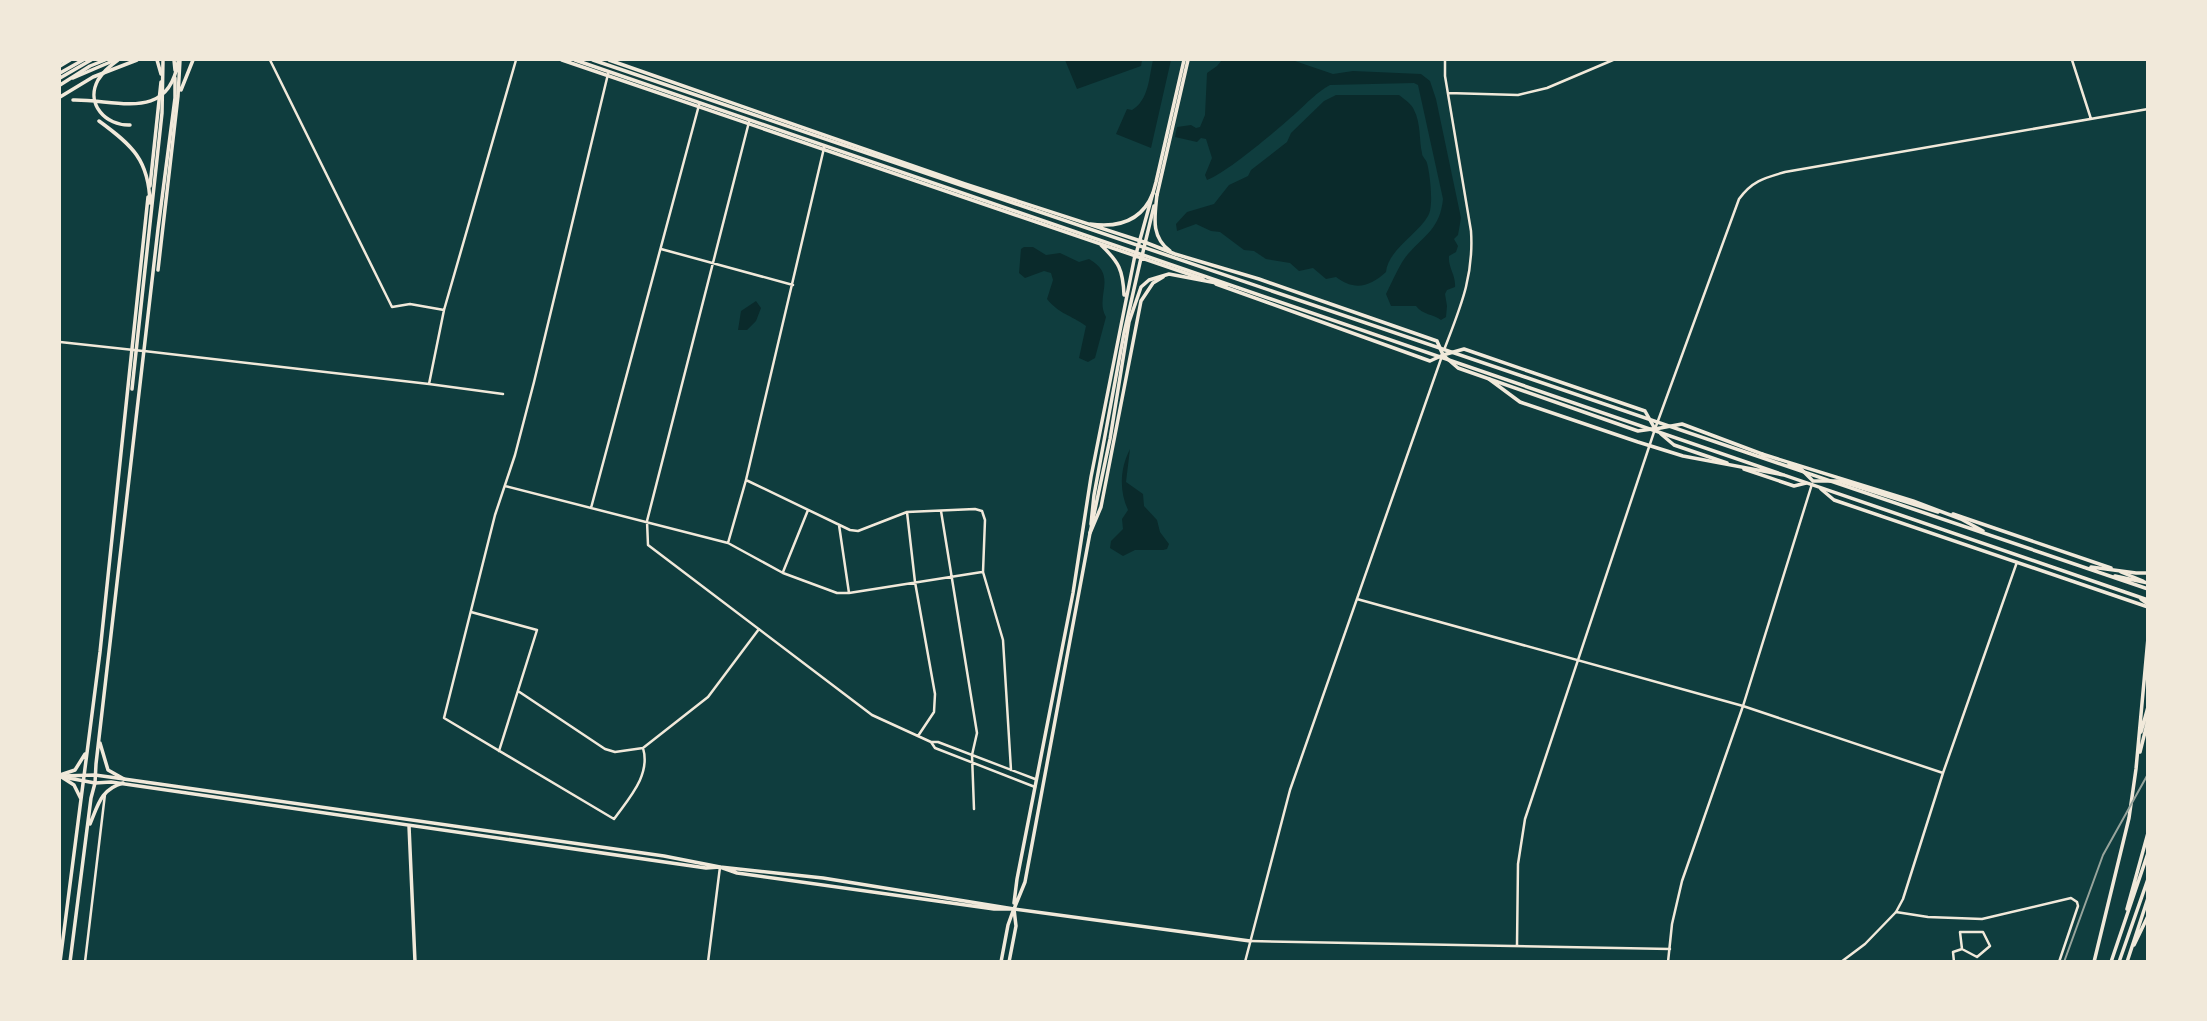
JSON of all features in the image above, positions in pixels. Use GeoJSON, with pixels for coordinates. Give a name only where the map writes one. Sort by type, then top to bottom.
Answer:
{"type":"FeatureCollection","features":[{"type":"Feature","properties":{"kind":"main road"},"geometry":{"type":"LineString","coordinates":[[60,65],[65,60]]}},
{"type":"Feature","properties":{"kind":"main road"},"geometry":{"type":"LineString","coordinates":[[60,65],[70,60]]}},
{"type":"Feature","properties":{"kind":"main road"},"geometry":{"type":"LineString","coordinates":[[60,65],[81,60]]}},
{"type":"Feature","properties":{"kind":"main road"},"geometry":{"type":"LineString","coordinates":[[60,73],[81,60]]}},
{"type":"Feature","properties":{"kind":"main road"},"geometry":{"type":"LineString","coordinates":[[60,78],[91,60]]}},
{"type":"Feature","properties":{"kind":"main road"},"geometry":{"type":"LineString","coordinates":[[60,85],[105,60]]}},
{"type":"Feature","properties":{"kind":"main road"},"geometry":{"type":"LineString","coordinates":[[60,85],[84,72],[117,60]]}},
{"type":"Feature","properties":{"kind":"main road"},"geometry":{"type":"LineString","coordinates":[[117,60],[98,80],[94,95],[96,104],[107,120],[114,124],[130,125]]}},
{"type":"Feature","properties":{"kind":"main road"},"geometry":{"type":"LineString","coordinates":[[60,97],[93,77],[137,60]]}},
{"type":"Feature","properties":{"kind":"main road"},"geometry":{"type":"LineString","coordinates":[[157,60],[162,76]]}},
{"type":"Feature","properties":{"kind":"main road"},"geometry":{"type":"LineString","coordinates":[[60,961],[100,652],[164,60]]}},
{"type":"Feature","properties":{"kind":"main road"},"geometry":{"type":"LineString","coordinates":[[132,389],[163,94],[164,60]]}},
{"type":"Feature","properties":{"kind":"main road"},"geometry":{"type":"LineString","coordinates":[[74,100],[138,105],[163,94],[172,82],[179,60]]}},
{"type":"Feature","properties":{"kind":"main road"},"geometry":{"type":"LineString","coordinates":[[175,98],[179,60]]}},
{"type":"Feature","properties":{"kind":"main road"},"geometry":{"type":"LineString","coordinates":[[70,961],[95,783],[179,60]]}},
{"type":"Feature","properties":{"kind":"main road"},"geometry":{"type":"LineString","coordinates":[[158,270],[179,60]]}},
{"type":"Feature","properties":{"kind":"main road"},"geometry":{"type":"LineString","coordinates":[[174,127],[184,80],[193,60]]}},
{"type":"Feature","properties":{"kind":"main road"},"geometry":{"type":"LineString","coordinates":[[562,60],[1199,278],[1430,361],[1464,349],[1607,397],[1645,411],[1655,429],[1674,445],[1794,486],[1813,481],[1840,481],[1927,510],[1963,516],[2082,557],[2147,583]]}},
{"type":"Feature","properties":{"kind":"main road"},"geometry":{"type":"LineString","coordinates":[[575,60],[1793,476],[2136,596],[2147,603]]}},
{"type":"Feature","properties":{"kind":"main road"},"geometry":{"type":"LineString","coordinates":[[593,60],[2147,589]]}},
{"type":"Feature","properties":{"kind":"main road"},"geometry":{"type":"LineString","coordinates":[[611,60],[1075,221],[1259,279],[1437,341],[1443,355],[1458,368],[1638,431],[1682,424],[1800,468],[1834,500],[2147,603]]}},
{"type":"Feature","properties":{"kind":"main road"},"geometry":{"type":"LineString","coordinates":[[1090,533],[1096,481],[1124,333],[1147,243],[1155,194],[1186,60]]}},
{"type":"Feature","properties":{"kind":"main road"},"geometry":{"type":"LineString","coordinates":[[99,121],[127,142],[143,163],[149,184],[150,221]]}},
{"type":"Feature","properties":{"kind":"main road"},"geometry":{"type":"LineString","coordinates":[[1075,221],[1095,225],[1121,225],[1143,211],[1155,194]]}},
{"type":"Feature","properties":{"kind":"main road"},"geometry":{"type":"LineString","coordinates":[[1009,961],[1016,926],[1014,909],[1017,879],[1073,593],[1091,477],[1135,256],[1155,194]]}},
{"type":"Feature","properties":{"kind":"main road"},"geometry":{"type":"LineString","coordinates":[[1155,194],[1154,224],[1158,238],[1175,254]]}},
{"type":"Feature","properties":{"kind":"main road"},"geometry":{"type":"LineString","coordinates":[[1086,239],[1101,245],[1117,261],[1122,271],[1125,302]]}},
{"type":"Feature","properties":{"kind":"main road"},"geometry":{"type":"LineString","coordinates":[[1001,961],[1008,925],[1024,881],[1110,439],[1129,323],[1141,287],[1149,280],[1169,274],[1252,291]]}},
{"type":"Feature","properties":{"kind":"main road"},"geometry":{"type":"LineString","coordinates":[[1090,533],[1101,507],[1142,301],[1153,283],[1172,275],[1199,278]]}},
{"type":"Feature","properties":{"kind":"main road"},"geometry":{"type":"LineString","coordinates":[[1489,379],[1520,402],[1579,423],[1684,456],[1793,476]]}},
{"type":"Feature","properties":{"kind":"main road"},"geometry":{"type":"LineString","coordinates":[[1762,454],[1937,510],[1961,519],[1994,537]]}},
{"type":"Feature","properties":{"kind":"main road"},"geometry":{"type":"LineString","coordinates":[[2082,566],[2147,573]]}},
{"type":"Feature","properties":{"kind":"main road"},"geometry":{"type":"LineString","coordinates":[[2107,575],[2147,583]]}},
{"type":"Feature","properties":{"kind":"main road"},"geometry":{"type":"LineString","coordinates":[[2094,961],[2126,835],[2139,746],[2147,638]]}},
{"type":"Feature","properties":{"kind":"main road"},"geometry":{"type":"LineString","coordinates":[[2139,746],[2147,707]]}},
{"type":"Feature","properties":{"kind":"main road"},"geometry":{"type":"LineString","coordinates":[[2136,769],[2147,720]]}},
{"type":"Feature","properties":{"kind":"main road"},"geometry":{"type":"LineString","coordinates":[[60,776],[69,774],[79,765],[89,738]]}},
{"type":"Feature","properties":{"kind":"main road"},"geometry":{"type":"LineString","coordinates":[[99,738],[108,770],[123,781]]}},
{"type":"Feature","properties":{"kind":"main road"},"geometry":{"type":"LineString","coordinates":[[83,778],[95,775],[409,822],[664,856],[737,873],[1250,942]]}},
{"type":"Feature","properties":{"kind":"main road"},"geometry":{"type":"LineString","coordinates":[[60,776],[83,778],[95,783],[123,781]]}},
{"type":"Feature","properties":{"kind":"main road"},"geometry":{"type":"LineString","coordinates":[[60,776],[74,785],[81,802]]}},
{"type":"Feature","properties":{"kind":"main road"},"geometry":{"type":"LineString","coordinates":[[88,829],[105,794],[112,786],[123,781]]}},
{"type":"Feature","properties":{"kind":"main road"},"geometry":{"type":"LineString","coordinates":[[409,822],[415,961]]}},
{"type":"Feature","properties":{"kind":"main road"},"geometry":{"type":"LineString","coordinates":[[2120,935],[2147,833]]}},
{"type":"Feature","properties":{"kind":"main road"},"geometry":{"type":"LineString","coordinates":[[2111,961],[2147,853]]}},
{"type":"Feature","properties":{"kind":"main road"},"geometry":{"type":"LineString","coordinates":[[2119,961],[2147,879]]}},
{"type":"Feature","properties":{"kind":"main road"},"geometry":{"type":"LineString","coordinates":[[2127,960],[2147,898]]}},
{"type":"Feature","properties":{"kind":"main road"},"geometry":{"type":"LineString","coordinates":[[2127,960],[2147,916]]}},
{"type":"Feature","properties":{"kind":"street"},"geometry":{"type":"LineString","coordinates":[[270,60],[392,307],[410,304],[444,310]]}},
{"type":"Feature","properties":{"kind":"street"},"geometry":{"type":"LineString","coordinates":[[429,384],[444,310],[516,60]]}},
{"type":"Feature","properties":{"kind":"street"},"geometry":{"type":"LineString","coordinates":[[611,60],[534,382],[495,515],[444,718],[614,819],[643,776],[646,757],[643,748]]}},
{"type":"Feature","properties":{"kind":"street"},"geometry":{"type":"LineString","coordinates":[[1245,961],[1290,790],[1467,291],[1473,257],[1471,231],[1445,60]]}},
{"type":"Feature","properties":{"kind":"street"},"geometry":{"type":"LineString","coordinates":[[1448,93],[1518,95],[1547,88],[1613,60]]}},
{"type":"Feature","properties":{"kind":"street"},"geometry":{"type":"LineString","coordinates":[[2072,60],[2091,119]]}},
{"type":"Feature","properties":{"kind":"street"},"geometry":{"type":"LineString","coordinates":[[591,508],[699,106]]}},
{"type":"Feature","properties":{"kind":"street"},"geometry":{"type":"LineString","coordinates":[[1517,945],[1518,864],[1525,819],[1655,429],[1739,199],[1748,186],[1759,179],[1785,172],[2147,109]]}},
{"type":"Feature","properties":{"kind":"street"},"geometry":{"type":"LineString","coordinates":[[749,122],[647,522],[648,545],[873,715],[931,742],[938,742],[1037,780]]}},
{"type":"Feature","properties":{"kind":"street"},"geometry":{"type":"LineString","coordinates":[[728,542],[746,480],[824,148]]}},
{"type":"Feature","properties":{"kind":"street"},"geometry":{"type":"LineString","coordinates":[[661,249],[793,285]]}},
{"type":"Feature","properties":{"kind":"street"},"geometry":{"type":"LineString","coordinates":[[60,342],[503,394]]}},
{"type":"Feature","properties":{"kind":"street"},"geometry":{"type":"LineString","coordinates":[[746,480],[839,525],[858,531],[907,512],[982,511],[985,520],[983,572],[1003,640],[1011,770]]}},
{"type":"Feature","properties":{"kind":"street"},"geometry":{"type":"LineString","coordinates":[[1668,961],[1682,881],[1742,706],[1813,481]]}},
{"type":"Feature","properties":{"kind":"street"},"geometry":{"type":"LineString","coordinates":[[505,486],[728,542],[783,573],[837,593],[983,572]]}},
{"type":"Feature","properties":{"kind":"street"},"geometry":{"type":"LineString","coordinates":[[783,573],[808,510]]}},
{"type":"Feature","properties":{"kind":"street"},"geometry":{"type":"LineString","coordinates":[[941,511],[977,733],[972,755],[974,809]]}},
{"type":"Feature","properties":{"kind":"street"},"geometry":{"type":"LineString","coordinates":[[907,512],[915,582],[935,694],[934,712],[918,736]]}},
{"type":"Feature","properties":{"kind":"street"},"geometry":{"type":"LineString","coordinates":[[839,525],[849,593]]}},
{"type":"Feature","properties":{"kind":"street"},"geometry":{"type":"LineString","coordinates":[[1841,961],[1865,944],[1896,912],[1903,900],[1943,773],[2017,562]]}},
{"type":"Feature","properties":{"kind":"street"},"geometry":{"type":"LineString","coordinates":[[1357,599],[1742,706],[1943,773]]}},
{"type":"Feature","properties":{"kind":"street"},"geometry":{"type":"LineString","coordinates":[[471,612],[537,630],[499,751]]}},
{"type":"Feature","properties":{"kind":"street"},"geometry":{"type":"LineString","coordinates":[[518,691],[605,750],[615,752],[643,748],[708,697],[759,629]]}},
{"type":"Feature","properties":{"kind":"street"},"geometry":{"type":"LineString","coordinates":[[931,742],[935,748],[1035,787]]}},
{"type":"Feature","properties":{"kind":"street"},"geometry":{"type":"LineString","coordinates":[[85,961],[105,794]]}},
{"type":"Feature","properties":{"kind":"street"},"geometry":{"type":"LineString","coordinates":[[708,961],[720,867]]}},
{"type":"Feature","properties":{"kind":"street"},"geometry":{"type":"LineString","coordinates":[[1896,912],[1928,917],[1982,919],[2071,898],[2078,906],[2059,961]]}},
{"type":"Feature","properties":{"kind":"street"},"geometry":{"type":"LineString","coordinates":[[1954,961],[1953,952],[1962,949],[1977,957],[1990,946],[1983,932],[1967,931],[1960,932],[1962,949]]}},
{"type":"Feature","properties":{"kind":"street"},"geometry":{"type":"LineString","coordinates":[[1250,942],[1670,949]]}},
{"type":"Feature","properties":{"kind":"water"},"geometry":{"type":"Polygon","coordinates":[[[1065,60],[1142,60],[1141,66],[1077,89],[1065,60]]]}},
{"type":"Feature","properties":{"kind":"water"},"geometry":{"type":"Polygon","coordinates":[[[1153,60],[1171,60],[1151,148],[1116,134],[1127,109],[1132,110],[1138,106],[1145,94],[1153,60]]]}},
{"type":"Feature","properties":{"kind":"water"},"geometry":{"type":"Polygon","coordinates":[[[1222,60],[1292,60],[1333,74],[1353,71],[1421,74],[1430,81],[1461,218],[1458,235],[1454,239],[1458,246],[1456,252],[1449,256],[1455,287],[1447,290],[1445,294],[1446,317],[1441,320],[1416,306],[1391,306],[1386,294],[1405,258],[1435,224],[1443,199],[1418,85],[1330,85],[1252,150],[1207,180],[1205,175],[1212,158],[1206,139],[1201,138],[1197,142],[1175,137],[1177,127],[1200,127],[1205,115],[1207,73],[1222,60]]]}},
{"type":"Feature","properties":{"kind":"water"},"geometry":{"type":"Polygon","coordinates":[[[1336,95],[1399,95],[1412,106],[1418,120],[1422,154],[1429,174],[1430,212],[1397,250],[1386,272],[1368,284],[1356,286],[1336,277],[1326,279],[1313,268],[1299,271],[1290,263],[1266,259],[1254,251],[1244,250],[1220,232],[1196,224],[1177,231],[1176,224],[1187,212],[1214,204],[1229,185],[1248,176],[1251,170],[1287,142],[1291,133],[1324,101],[1336,95]]]}},
{"type":"Feature","properties":{"kind":"water"},"geometry":{"type":"Polygon","coordinates":[[[1033,247],[1046,255],[1060,253],[1079,262],[1089,259],[1103,272],[1102,301],[1106,317],[1095,358],[1088,362],[1079,358],[1086,326],[1047,299],[1053,280],[1051,273],[1044,271],[1025,278],[1019,273],[1021,249],[1033,247]]]}},
{"type":"Feature","properties":{"kind":"water"},"geometry":{"type":"Polygon","coordinates":[[[756,301],[761,308],[756,321],[747,330],[738,330],[741,311],[756,301]]]}},
{"type":"Feature","properties":{"kind":"water"},"geometry":{"type":"Polygon","coordinates":[[[1130,449],[1126,482],[1143,494],[1144,506],[1157,520],[1160,532],[1169,544],[1167,549],[1135,550],[1123,556],[1110,548],[1111,541],[1123,529],[1122,519],[1128,510],[1122,480],[1130,449]]]}},
{"type":"Feature","properties":{"kind":"tram line"},"geometry":{"type":"LineString","coordinates":[[2064,962],[2103,855],[2148,774]]}}]}
